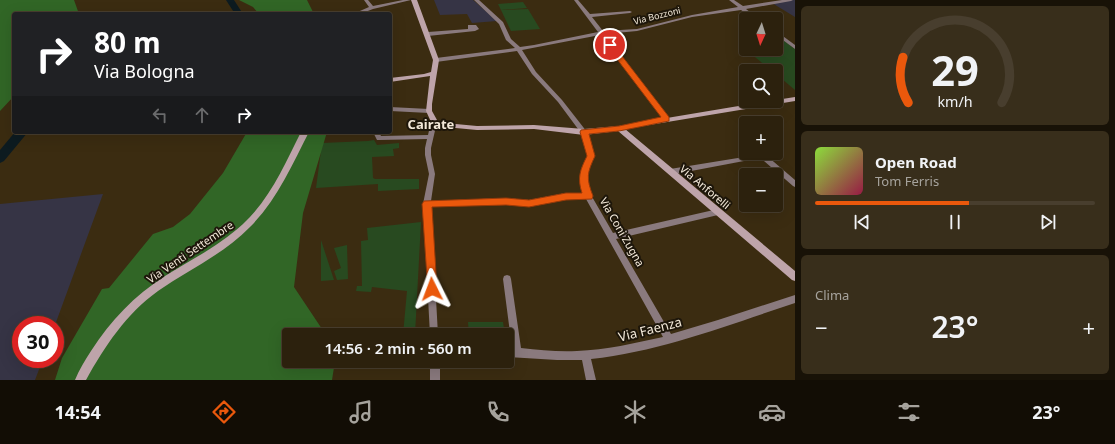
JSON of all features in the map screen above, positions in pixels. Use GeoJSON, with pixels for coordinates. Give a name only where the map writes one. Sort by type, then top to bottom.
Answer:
{"type":"FeatureCollection","features":[{"type":"Feature","properties":{"kind":"street"},"geometry":{"type":"LineString","coordinates":[[366,0],[372,8]]}},
{"type":"Feature","properties":{"kind":"street"},"geometry":{"type":"LineString","coordinates":[[361,12],[409,0]]}},
{"type":"Feature","properties":{"kind":"street"},"geometry":{"type":"LineString","coordinates":[[414,0],[428,34],[436,60],[433,73],[429,111],[434,122],[430,137],[428,155],[432,174],[427,204],[434,328]]}},
{"type":"Feature","properties":{"kind":"street"},"geometry":{"type":"LineString","coordinates":[[476,0],[501,23],[513,45],[519,49],[534,73],[560,101],[584,132]]}},
{"type":"Feature","properties":{"kind":"street"},"geometry":{"type":"LineString","coordinates":[[576,0],[667,119]]}},
{"type":"Feature","properties":{"kind":"street"},"geometry":{"type":"LineString","coordinates":[[731,0],[747,12]]}},
{"type":"Feature","properties":{"kind":"street","name":"Via Bozzoni"},"geometry":{"type":"LineString","coordinates":[[436,60],[519,49],[600,33],[637,30],[692,16],[791,0]]}},
{"type":"Feature","properties":{"kind":"street"},"geometry":{"type":"LineString","coordinates":[[588,16],[630,12]]}},
{"type":"Feature","properties":{"kind":"street"},"geometry":{"type":"LineString","coordinates":[[428,34],[470,30]]}},
{"type":"Feature","properties":{"kind":"street"},"geometry":{"type":"LineString","coordinates":[[783,38],[795,47]]}},
{"type":"Feature","properties":{"kind":"street"},"geometry":{"type":"LineString","coordinates":[[392,80],[420,77],[433,73]]}},
{"type":"Feature","properties":{"kind":"street"},"geometry":{"type":"LineString","coordinates":[[420,77],[432,83]]}},
{"type":"Feature","properties":{"kind":"street"},"geometry":{"type":"LineString","coordinates":[[434,122],[445,125],[478,128],[534,127],[584,132],[619,128],[795,99]]}},
{"type":"Feature","properties":{"kind":"street"},"geometry":{"type":"LineString","coordinates":[[392,109],[429,111]]}},
{"type":"Feature","properties":{"kind":"street","name":"Via Anforelli"},"geometry":{"type":"LineString","coordinates":[[619,128],[795,277]]}},
{"type":"Feature","properties":{"kind":"street","name":"Via Coni Zugna"},"geometry":{"type":"LineString","coordinates":[[584,132],[591,156],[583,172],[584,185],[588,196],[669,339]]}},
{"type":"Feature","properties":{"kind":"street","name":"Via Venti Settembre"},"geometry":{"type":"LineString","coordinates":[[80,380],[94,354],[110,330],[134,306],[154,290],[226,243],[246,226],[271,199],[304,134]]}},
{"type":"Feature","properties":{"kind":"street"},"geometry":{"type":"LineString","coordinates":[[377,134],[379,138],[430,137]]}},
{"type":"Feature","properties":{"kind":"street"},"geometry":{"type":"LineString","coordinates":[[670,172],[744,159],[765,158],[795,184]]}},
{"type":"Feature","properties":{"kind":"street"},"geometry":{"type":"LineString","coordinates":[[427,204],[506,201],[529,203],[566,196],[588,196]]}},
{"type":"Feature","properties":{"kind":"street"},"geometry":{"type":"LineString","coordinates":[[612,237],[718,212]]}},
{"type":"Feature","properties":{"kind":"street"},"geometry":{"type":"LineString","coordinates":[[507,279],[517,352]]}},
{"type":"Feature","properties":{"kind":"street","name":"Via Faenza"},"geometry":{"type":"LineString","coordinates":[[517,352],[586,356],[669,339],[795,299]]}},
{"type":"Feature","properties":{"kind":"street"},"geometry":{"type":"LineString","coordinates":[[586,356],[591,380]]}},
{"type":"Feature","properties":{"kind":"street"},"geometry":{"type":"LineString","coordinates":[[435,368],[435,380]]}},
{"type":"Feature","properties":{"kind":"shaded area"},"geometry":{"type":"Polygon","coordinates":[[[434,0],[473,0],[497,21],[472,23],[467,14],[440,15],[434,0]]]}},
{"type":"Feature","properties":{"kind":"shaded area"},"geometry":{"type":"Polygon","coordinates":[[[792,0],[795,0],[795,17],[772,3],[792,0]]]}},
{"type":"Feature","properties":{"kind":"shaded area"},"geometry":{"type":"Polygon","coordinates":[[[103,194],[58,316],[12,316],[12,368],[40,368],[35,380],[0,380],[0,204],[103,194]]]}},
{"type":"Feature","properties":{"kind":"green space"},"geometry":{"type":"Polygon","coordinates":[[[0,0],[74,0],[78,12],[12,12],[12,98],[0,111],[0,0]]]}},
{"type":"Feature","properties":{"kind":"green space"},"geometry":{"type":"Polygon","coordinates":[[[239,0],[307,0],[313,12],[257,12],[253,7],[239,0]]]}},
{"type":"Feature","properties":{"kind":"green space"},"geometry":{"type":"Polygon","coordinates":[[[523,2],[527,8],[501,10],[498,4],[523,2]]]}},
{"type":"Feature","properties":{"kind":"green space"},"geometry":{"type":"Polygon","coordinates":[[[528,9],[540,29],[511,31],[501,10],[528,9]]]}},
{"type":"Feature","properties":{"kind":"green space"},"geometry":{"type":"Polygon","coordinates":[[[783,40],[795,49],[795,90],[783,80],[783,64],[764,64],[754,56],[783,56],[783,40]]]}},
{"type":"Feature","properties":{"kind":"green space"},"geometry":{"type":"Polygon","coordinates":[[[246,134],[326,134],[303,213],[294,287],[321,328],[282,328],[282,368],[334,368],[332,380],[55,380],[59,368],[64,368],[64,355],[102,289],[109,288],[153,234],[173,227],[190,214],[223,173],[246,134]]]}},
{"type":"Feature","properties":{"kind":"green space"},"geometry":{"type":"Polygon","coordinates":[[[374,140],[377,145],[399,143],[399,148],[393,149],[394,156],[372,157],[373,178],[419,179],[419,189],[378,191],[378,184],[316,188],[322,143],[374,140]]]}},
{"type":"Feature","properties":{"kind":"green space"},"geometry":{"type":"Polygon","coordinates":[[[421,222],[415,328],[404,328],[407,291],[372,287],[371,292],[356,291],[357,286],[362,286],[361,241],[368,240],[367,228],[421,222]]]}},
{"type":"Feature","properties":{"kind":"green space"},"geometry":{"type":"Polygon","coordinates":[[[321,240],[334,280],[321,281],[321,240]]]}},
{"type":"Feature","properties":{"kind":"green space"},"geometry":{"type":"Polygon","coordinates":[[[347,245],[348,279],[337,280],[334,271],[341,268],[334,248],[347,245]]]}},
{"type":"Feature","properties":{"kind":"green space"},"geometry":{"type":"Polygon","coordinates":[[[468,322],[503,322],[504,328],[468,328],[468,322]]]}},
{"type":"Feature","properties":{"kind":"waterway"},"geometry":{"type":"LineString","coordinates":[[230,0],[238,12]]}},
{"type":"Feature","properties":{"kind":"waterway"},"geometry":{"type":"LineString","coordinates":[[0,158],[20,134]]}},
{"type":"Feature","properties":{"kind":"district","name":"Cairate"},"geometry":{"type":"Point","coordinates":[431,124]}},
{"type":"Feature","properties":{"kind":"route"},"geometry":{"type":"LineString","coordinates":[[432,289],[427,204],[506,201],[529,203],[566,196],[588,196],[584,185],[583,172],[591,156],[584,132],[619,128],[667,119],[610,45]]}}]}
